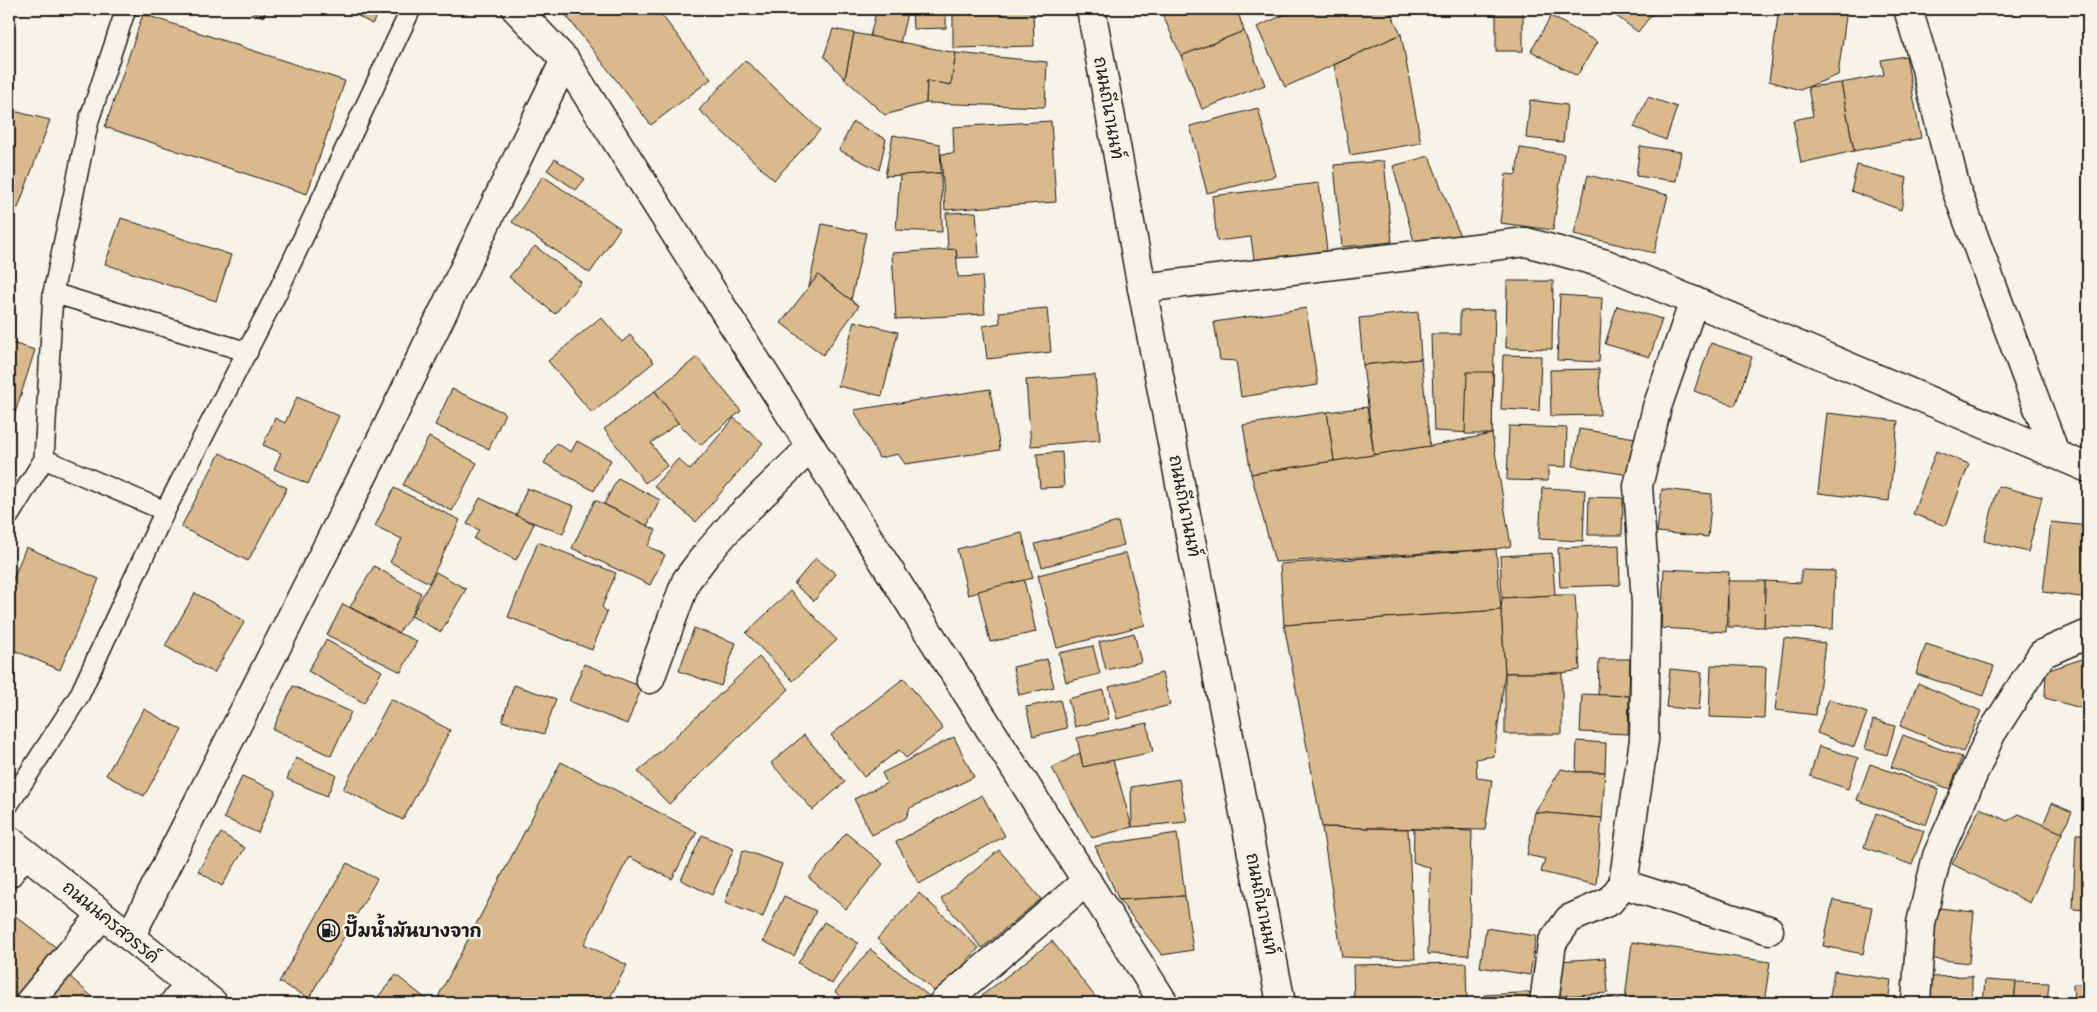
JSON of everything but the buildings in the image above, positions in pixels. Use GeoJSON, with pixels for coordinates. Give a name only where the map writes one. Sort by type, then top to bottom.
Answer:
{"type":"FeatureCollection","features":[{"type":"Feature","properties":{"kind":"street"},"geometry":{"type":"LineString","coordinates":[[516,9],[565,60],[1164,1003]]}},
{"type":"Feature","properties":{"kind":"street","name":"ถนนถีนานนท์"},"geometry":{"type":"LineString","coordinates":[[1091,9],[1142,288],[1281,1003]]}},
{"type":"Feature","properties":{"kind":"street"},"geometry":{"type":"LineString","coordinates":[[1908,9],[1925,65],[1956,189],[2055,453]]}},
{"type":"Feature","properties":{"kind":"street"},"geometry":{"type":"LineString","coordinates":[[130,937],[384,434],[565,60]]}},
{"type":"Feature","properties":{"kind":"street"},"geometry":{"type":"LineString","coordinates":[[1142,288],[1526,242],[1606,264],[2088,468]]}},
{"type":"Feature","properties":{"kind":"street"},"geometry":{"type":"LineString","coordinates":[[1544,1003],[1552,943],[1569,919],[1610,901],[1623,884],[1644,740],[1646,603],[1638,486],[1657,407],[1694,301]]}},
{"type":"Feature","properties":{"kind":"street"},"geometry":{"type":"LineString","coordinates":[[650,679],[686,582],[704,556],[736,520],[811,447]]}},
{"type":"Feature","properties":{"kind":"street"},"geometry":{"type":"LineString","coordinates":[[1916,1003],[1921,923],[1937,856],[1991,734],[2042,654],[2088,634]]}},
{"type":"Feature","properties":{"kind":"street","name":"ถนนนครสวรรค์"},"geometry":{"type":"LineString","coordinates":[[14,855],[102,914],[130,937],[182,994],[213,1003]]}},
{"type":"Feature","properties":{"kind":"street"},"geometry":{"type":"LineString","coordinates":[[943,1003],[1087,881]]}},
{"type":"Feature","properties":{"kind":"street"},"geometry":{"type":"LineString","coordinates":[[1623,884],[1769,930]]}},
{"type":"Feature","properties":{"kind":"street"},"geometry":{"type":"LineString","coordinates":[[29,1003],[102,914]]}},
{"type":"Feature","properties":{"kind":"lane"},"geometry":{"type":"LineString","coordinates":[[9,516],[44,459],[53,293],[89,120],[126,9]]}},
{"type":"Feature","properties":{"kind":"lane"},"geometry":{"type":"LineString","coordinates":[[9,804],[79,696],[165,511],[280,290],[411,9]]}},
{"type":"Feature","properties":{"kind":"lane"},"geometry":{"type":"LineString","coordinates":[[53,293],[248,352]]}},
{"type":"Feature","properties":{"kind":"lane"},"geometry":{"type":"LineString","coordinates":[[44,459],[165,511]]}},
{"type":"Feature","properties":{"kind":"place","name":"ปั๊มน้ำมันบางจาก"},"geometry":{"type":"Point","coordinates":[328,931]}}]}
